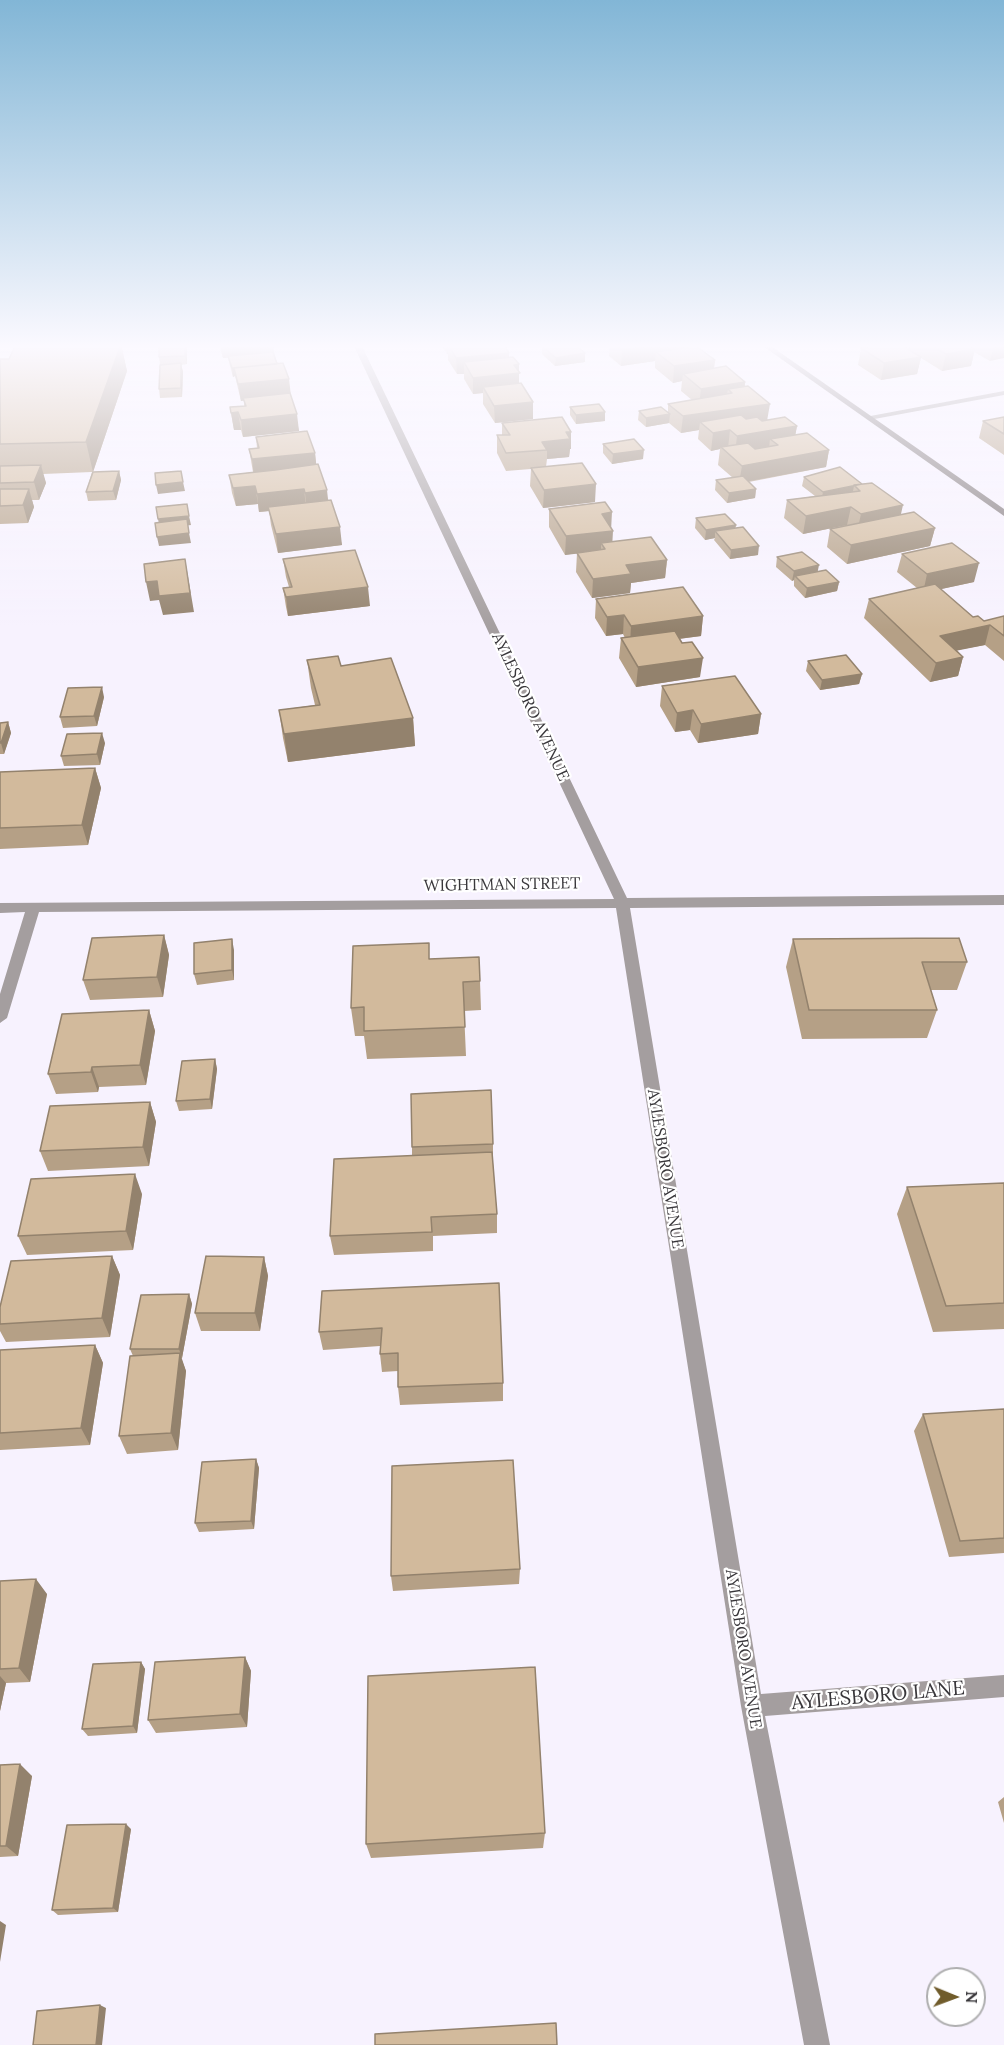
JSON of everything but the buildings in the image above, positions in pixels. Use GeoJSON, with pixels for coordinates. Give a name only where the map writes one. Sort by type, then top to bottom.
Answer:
{"type":"FeatureCollection","features":[{"type":"Feature","properties":{"kind":"street","name":"AYLESBORO AVENUE"},"geometry":{"type":"LineString","coordinates":[[402,439],[622,902],[752,1707],[817,2045]]}},
{"type":"Feature","properties":{"kind":"street"},"geometry":{"type":"LineString","coordinates":[[900,439],[1004,513]]}},
{"type":"Feature","properties":{"kind":"street","name":"WIGHTMAN STREET"},"geometry":{"type":"LineString","coordinates":[[0,908],[1004,900]]}},
{"type":"Feature","properties":{"kind":"street"},"geometry":{"type":"LineString","coordinates":[[0,1018],[33,908]]}},
{"type":"Feature","properties":{"kind":"street","name":"AYLESBORO LANE"},"geometry":{"type":"LineString","coordinates":[[752,1707],[1004,1686]]}}]}
